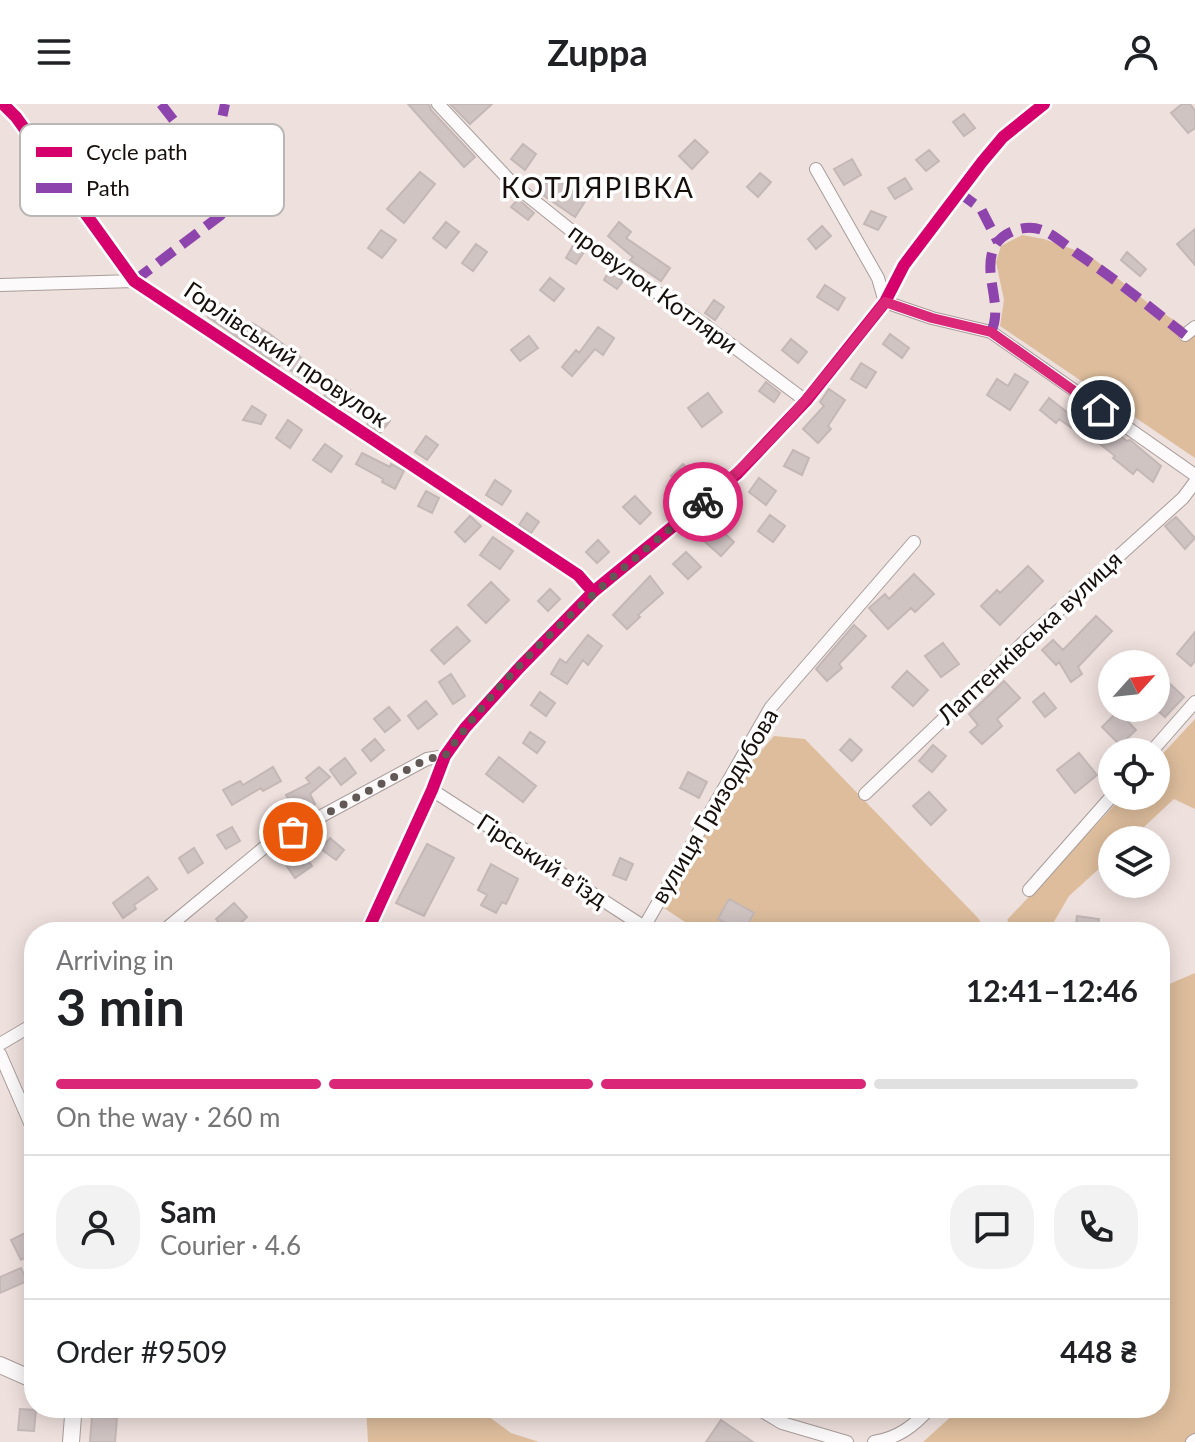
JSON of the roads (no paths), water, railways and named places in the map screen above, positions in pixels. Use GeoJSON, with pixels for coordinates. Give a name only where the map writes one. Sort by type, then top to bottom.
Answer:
{"type":"FeatureCollection","features":[{"type":"Feature","properties":{"kind":"main road"},"geometry":{"type":"LineString","coordinates":[[0,1365],[24,1373]]}},
{"type":"Feature","properties":{"kind":"main road"},"geometry":{"type":"LineString","coordinates":[[71,1418],[71,1442]]}},
{"type":"Feature","properties":{"kind":"street","name":"Горлівський провулок"},"geometry":{"type":"LineString","coordinates":[[3,104],[21,124]]}},
{"type":"Feature","properties":{"kind":"street","name":"провулок Котляри"},"geometry":{"type":"LineString","coordinates":[[438,104],[513,184],[603,256],[705,325],[806,401]]}},
{"type":"Feature","properties":{"kind":"street"},"geometry":{"type":"LineString","coordinates":[[372,922],[445,756],[465,728],[593,592],[738,473],[806,401],[885,302],[904,265],[982,162],[1003,137],[1044,104]]}},
{"type":"Feature","properties":{"kind":"street"},"geometry":{"type":"LineString","coordinates":[[816,169],[878,278],[885,302]]}},
{"type":"Feature","properties":{"kind":"street","name":"Горлівський провулок"},"geometry":{"type":"LineString","coordinates":[[87,216],[134,281],[578,575],[593,592]]}},
{"type":"Feature","properties":{"kind":"street"},"geometry":{"type":"LineString","coordinates":[[0,285],[134,281]]}},
{"type":"Feature","properties":{"kind":"street"},"geometry":{"type":"LineString","coordinates":[[885,302],[932,318],[991,332],[1195,475]]}},
{"type":"Feature","properties":{"kind":"street","name":"Лаптенківська вулиця"},"geometry":{"type":"LineString","coordinates":[[865,794],[1028,638],[1183,498],[1195,482]]}},
{"type":"Feature","properties":{"kind":"street","name":"вулиця Гризодубова"},"geometry":{"type":"LineString","coordinates":[[652,922],[771,707],[914,542]]}},
{"type":"Feature","properties":{"kind":"street"},"geometry":{"type":"LineString","coordinates":[[1163,738],[1195,702]]}},
{"type":"Feature","properties":{"kind":"street"},"geometry":{"type":"LineString","coordinates":[[174,922],[266,846],[427,759],[445,756]]}},
{"type":"Feature","properties":{"kind":"street","name":"Гірський в'їзд"},"geometry":{"type":"LineString","coordinates":[[432,790],[637,922]]}},
{"type":"Feature","properties":{"kind":"street"},"geometry":{"type":"LineString","coordinates":[[1029,890],[1100,810]]}},
{"type":"Feature","properties":{"kind":"street"},"geometry":{"type":"LineString","coordinates":[[0,1044],[24,1030]]}},
{"type":"Feature","properties":{"kind":"street"},"geometry":{"type":"LineString","coordinates":[[0,1054],[24,1109]]}},
{"type":"Feature","properties":{"kind":"street"},"geometry":{"type":"LineString","coordinates":[[774,1418],[847,1442]]}},
{"type":"Feature","properties":{"kind":"street"},"geometry":{"type":"LineString","coordinates":[[874,1442],[890,1439],[916,1425],[922,1418]]}},
{"type":"Feature","properties":{"kind":"district","name":"КОТЛЯРІВКА"},"geometry":{"type":"Point","coordinates":[598,188]}}]}
